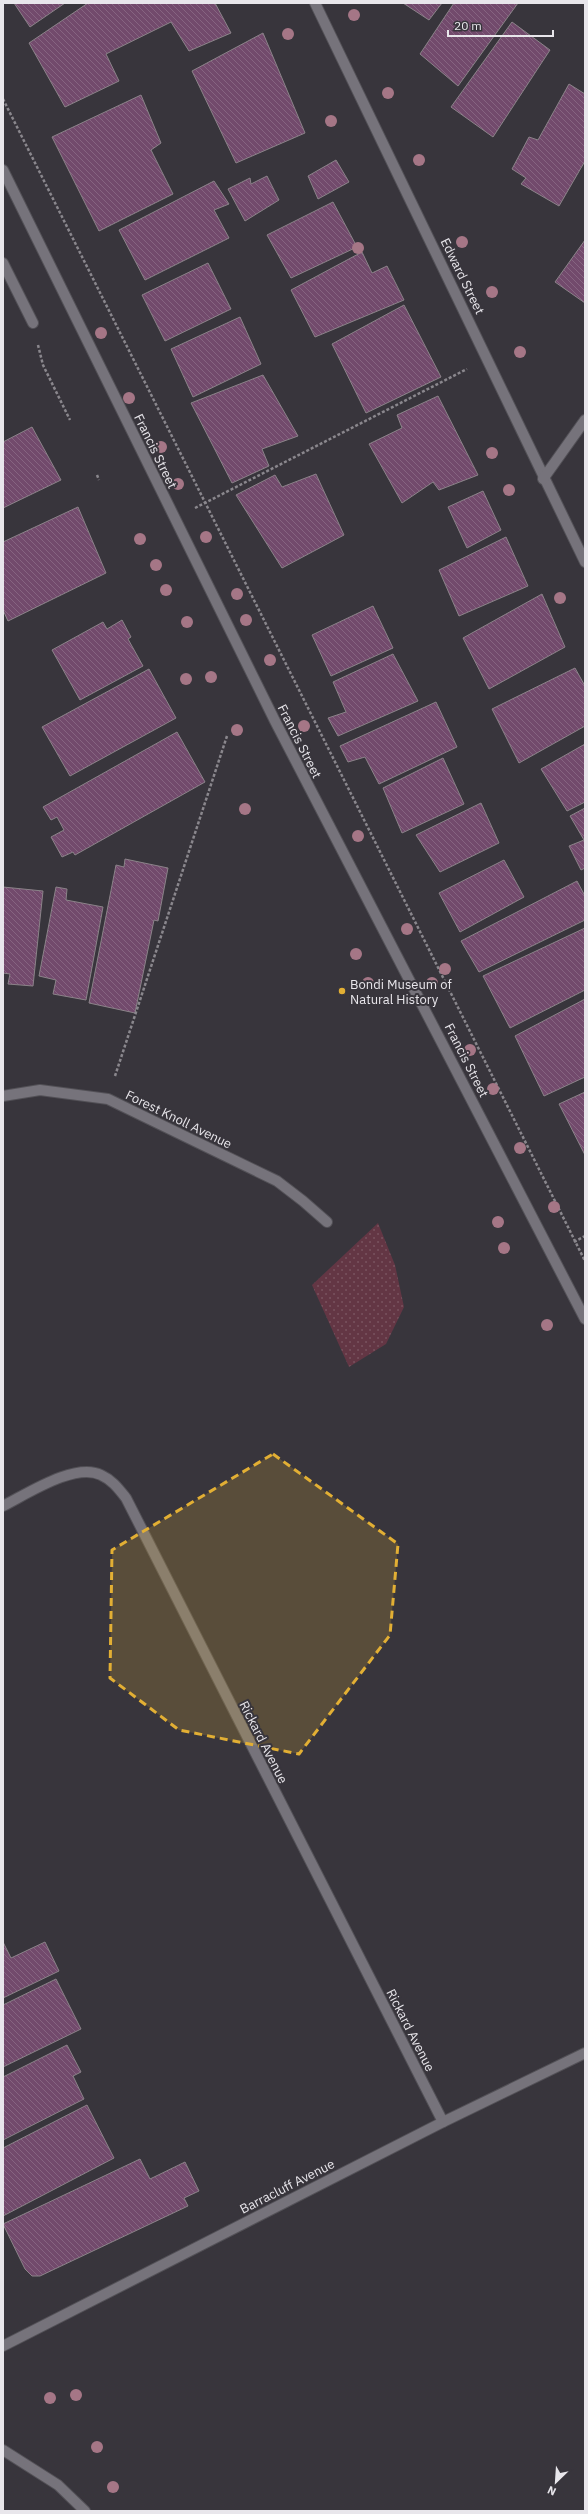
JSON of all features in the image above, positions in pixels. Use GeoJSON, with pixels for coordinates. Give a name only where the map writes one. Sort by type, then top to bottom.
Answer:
{"type":"FeatureCollection","features":[{"type":"Feature","properties":{"kind":"street","name":"Edward Street"},"geometry":{"type":"LineString","coordinates":[[315,3],[488,358],[543,478],[585,562]]}},
{"type":"Feature","properties":{"kind":"street","name":"Francis Street"},"geometry":{"type":"LineString","coordinates":[[3,170],[275,721],[585,1319]]}},
{"type":"Feature","properties":{"kind":"street"},"geometry":{"type":"LineString","coordinates":[[3,263],[33,323]]}},
{"type":"Feature","properties":{"kind":"street"},"geometry":{"type":"LineString","coordinates":[[543,478],[585,420]]}},
{"type":"Feature","properties":{"kind":"street","name":"Forest Knoll Avenue"},"geometry":{"type":"LineString","coordinates":[[3,1096],[40,1090],[108,1099],[278,1182],[304,1201],[327,1222]]}},
{"type":"Feature","properties":{"kind":"street","name":"Rickard Avenue"},"geometry":{"type":"LineString","coordinates":[[3,1506],[64,1475],[81,1472],[100,1474],[115,1483],[126,1498],[443,2122]]}},
{"type":"Feature","properties":{"kind":"street","name":"Barracluff Avenue"},"geometry":{"type":"LineString","coordinates":[[4,2342],[443,2122],[585,2053]]}},
{"type":"Feature","properties":{"kind":"street"},"geometry":{"type":"LineString","coordinates":[[3,2450],[58,2485],[85,2511]]}},
{"type":"Feature","properties":{"kind":"path"},"geometry":{"type":"LineString","coordinates":[[3,99],[585,1261]]}},
{"type":"Feature","properties":{"kind":"path"},"geometry":{"type":"LineString","coordinates":[[175,519],[488,358]]}},
{"type":"Feature","properties":{"kind":"path"},"geometry":{"type":"LineString","coordinates":[[43,365],[70,420]]}},
{"type":"Feature","properties":{"kind":"path"},"geometry":{"type":"LineString","coordinates":[[97,475],[99,480]]}},
{"type":"Feature","properties":{"kind":"path"},"geometry":{"type":"LineString","coordinates":[[121,1057],[227,736]]}},
{"type":"Feature","properties":{"kind":"highlighted area"},"geometry":{"type":"Polygon","coordinates":[[[273,1454],[398,1544],[390,1635],[299,1754],[179,1730],[110,1678],[112,1550],[273,1454]]]}},
{"type":"Feature","properties":{"kind":"shaded area"},"geometry":{"type":"Polygon","coordinates":[[[378,1223],[395,1265],[404,1307],[386,1344],[349,1367],[312,1285],[378,1223]]]}},
{"type":"Feature","properties":{"kind":"building"},"geometry":{"type":"Polygon","coordinates":[[[14,3],[65,3],[30,27],[14,3]]]}},
{"type":"Feature","properties":{"kind":"building"},"geometry":{"type":"Polygon","coordinates":[[[88,3],[215,3],[231,33],[189,51],[171,22],[106,54],[119,81],[65,107],[29,43],[88,3]]]}},
{"type":"Feature","properties":{"kind":"building"},"geometry":{"type":"Polygon","coordinates":[[[403,3],[442,3],[429,20],[403,3]]]}},
{"type":"Feature","properties":{"kind":"building"},"geometry":{"type":"Polygon","coordinates":[[[454,3],[518,3],[458,86],[420,54],[454,3]]]}},
{"type":"Feature","properties":{"kind":"building"},"geometry":{"type":"Polygon","coordinates":[[[512,22],[550,50],[493,137],[451,107],[512,22]]]}},
{"type":"Feature","properties":{"kind":"building"},"geometry":{"type":"Polygon","coordinates":[[[263,33],[305,133],[236,163],[192,71],[263,33]]]}},
{"type":"Feature","properties":{"kind":"building"},"geometry":{"type":"Polygon","coordinates":[[[569,84],[585,94],[585,161],[559,206],[521,184],[526,178],[512,169],[529,137],[538,140],[569,84]]]}},
{"type":"Feature","properties":{"kind":"building"},"geometry":{"type":"Polygon","coordinates":[[[141,95],[161,143],[151,150],[173,194],[99,231],[52,137],[141,95]]]}},
{"type":"Feature","properties":{"kind":"building"},"geometry":{"type":"Polygon","coordinates":[[[336,160],[349,182],[318,199],[308,176],[336,160]]]}},
{"type":"Feature","properties":{"kind":"building"},"geometry":{"type":"Polygon","coordinates":[[[267,176],[279,200],[245,221],[228,189],[250,178],[251,184],[267,176]]]}},
{"type":"Feature","properties":{"kind":"building"},"geometry":{"type":"Polygon","coordinates":[[[214,181],[229,204],[214,210],[229,238],[145,280],[119,230],[214,181]]]}},
{"type":"Feature","properties":{"kind":"building"},"geometry":{"type":"Polygon","coordinates":[[[333,202],[357,247],[291,278],[267,235],[333,202]]]}},
{"type":"Feature","properties":{"kind":"building"},"geometry":{"type":"Polygon","coordinates":[[[585,240],[585,303],[555,282],[585,240]]]}},
{"type":"Feature","properties":{"kind":"building"},"geometry":{"type":"Polygon","coordinates":[[[362,252],[372,273],[387,266],[404,300],[315,337],[291,290],[362,252]]]}},
{"type":"Feature","properties":{"kind":"building"},"geometry":{"type":"Polygon","coordinates":[[[208,263],[231,309],[165,341],[142,295],[208,263]]]}},
{"type":"Feature","properties":{"kind":"building"},"geometry":{"type":"Polygon","coordinates":[[[404,305],[441,377],[366,413],[332,344],[404,305]]]}},
{"type":"Feature","properties":{"kind":"building"},"geometry":{"type":"Polygon","coordinates":[[[240,317],[261,364],[193,397],[171,349],[240,317]]]}},
{"type":"Feature","properties":{"kind":"building"},"geometry":{"type":"Polygon","coordinates":[[[263,375],[298,436],[262,449],[269,466],[232,483],[191,403],[263,375]]]}},
{"type":"Feature","properties":{"kind":"building"},"geometry":{"type":"Polygon","coordinates":[[[438,396],[478,475],[439,490],[433,482],[402,503],[369,444],[402,428],[397,415],[438,396]]]}},
{"type":"Feature","properties":{"kind":"building"},"geometry":{"type":"Polygon","coordinates":[[[32,427],[61,480],[3,508],[3,442],[32,427]]]}},
{"type":"Feature","properties":{"kind":"building"},"geometry":{"type":"Polygon","coordinates":[[[316,474],[344,535],[282,568],[236,495],[275,475],[282,487],[316,474]]]}},
{"type":"Feature","properties":{"kind":"building"},"geometry":{"type":"Polygon","coordinates":[[[483,491],[501,530],[467,548],[448,507],[483,491]]]}},
{"type":"Feature","properties":{"kind":"building"},"geometry":{"type":"Polygon","coordinates":[[[78,507],[106,573],[8,621],[3,610],[3,542],[78,507]]]}},
{"type":"Feature","properties":{"kind":"building"},"geometry":{"type":"Polygon","coordinates":[[[506,537],[528,586],[459,616],[439,570],[506,537]]]}},
{"type":"Feature","properties":{"kind":"building"},"geometry":{"type":"Polygon","coordinates":[[[542,594],[565,647],[489,689],[463,638],[542,594]]]}},
{"type":"Feature","properties":{"kind":"building"},"geometry":{"type":"Polygon","coordinates":[[[373,606],[393,648],[331,676],[312,635],[373,606]]]}},
{"type":"Feature","properties":{"kind":"building"},"geometry":{"type":"Polygon","coordinates":[[[122,620],[131,637],[128,639],[143,666],[80,700],[52,650],[103,622],[107,629],[122,620]]]}},
{"type":"Feature","properties":{"kind":"building"},"geometry":{"type":"Polygon","coordinates":[[[393,654],[418,701],[338,736],[328,718],[346,712],[333,682],[393,654]]]}},
{"type":"Feature","properties":{"kind":"building"},"geometry":{"type":"Polygon","coordinates":[[[575,668],[585,686],[585,726],[519,763],[492,709],[575,668]]]}},
{"type":"Feature","properties":{"kind":"building"},"geometry":{"type":"Polygon","coordinates":[[[149,669],[176,718],[70,776],[42,727],[149,669]]]}},
{"type":"Feature","properties":{"kind":"building"},"geometry":{"type":"Polygon","coordinates":[[[436,702],[457,747],[379,784],[365,757],[348,762],[340,746],[436,702]]]}},
{"type":"Feature","properties":{"kind":"building"},"geometry":{"type":"Polygon","coordinates":[[[177,732],[205,782],[75,855],[73,852],[62,857],[51,837],[64,830],[57,817],[51,820],[43,807],[177,732]]]}},
{"type":"Feature","properties":{"kind":"building"},"geometry":{"type":"Polygon","coordinates":[[[585,744],[585,802],[567,811],[541,769],[585,744]]]}},
{"type":"Feature","properties":{"kind":"building"},"geometry":{"type":"Polygon","coordinates":[[[443,758],[464,804],[402,833],[383,788],[443,758]]]}},
{"type":"Feature","properties":{"kind":"building"},"geometry":{"type":"Polygon","coordinates":[[[481,803],[499,843],[440,872],[416,835],[481,803]]]}},
{"type":"Feature","properties":{"kind":"building"},"geometry":{"type":"Polygon","coordinates":[[[585,808],[585,868],[581,870],[569,846],[584,840],[570,816],[585,808]]]}},
{"type":"Feature","properties":{"kind":"building"},"geometry":{"type":"Polygon","coordinates":[[[125,859],[168,868],[158,921],[154,920],[135,1013],[89,1003],[116,865],[124,867],[125,859]]]}},
{"type":"Feature","properties":{"kind":"building"},"geometry":{"type":"Polygon","coordinates":[[[504,860],[524,897],[460,932],[439,893],[504,860]]]}},
{"type":"Feature","properties":{"kind":"building"},"geometry":{"type":"Polygon","coordinates":[[[577,881],[585,896],[585,920],[479,972],[461,941],[577,881]]]}},
{"type":"Feature","properties":{"kind":"building"},"geometry":{"type":"Polygon","coordinates":[[[3,887],[43,891],[33,986],[8,984],[10,974],[3,973],[3,887]]]}},
{"type":"Feature","properties":{"kind":"building"},"geometry":{"type":"Polygon","coordinates":[[[56,887],[67,889],[66,900],[103,907],[86,1000],[53,994],[56,980],[39,976],[56,887]]]}},
{"type":"Feature","properties":{"kind":"building"},"geometry":{"type":"Polygon","coordinates":[[[585,928],[585,990],[510,1028],[483,976],[585,928]]]}},
{"type":"Feature","properties":{"kind":"building"},"geometry":{"type":"Polygon","coordinates":[[[585,999],[585,1077],[544,1096],[515,1036],[585,999]]]}},
{"type":"Feature","properties":{"kind":"building"},"geometry":{"type":"Polygon","coordinates":[[[585,1092],[585,1155],[559,1104],[585,1092]]]}},
{"type":"Feature","properties":{"kind":"building"},"geometry":{"type":"Polygon","coordinates":[[[3,1942],[11,1958],[45,1942],[59,1971],[3,1998],[3,1942]]]}},
{"type":"Feature","properties":{"kind":"building"},"geometry":{"type":"Polygon","coordinates":[[[56,1979],[81,2029],[3,2067],[3,2005],[56,1979]]]}},
{"type":"Feature","properties":{"kind":"building"},"geometry":{"type":"Polygon","coordinates":[[[67,2045],[81,2072],[73,2076],[84,2099],[3,2140],[3,2077],[67,2045]]]}},
{"type":"Feature","properties":{"kind":"building"},"geometry":{"type":"Polygon","coordinates":[[[87,2105],[114,2158],[3,2216],[3,2148],[87,2105]]]}},
{"type":"Feature","properties":{"kind":"building"},"geometry":{"type":"Polygon","coordinates":[[[140,2159],[150,2179],[185,2162],[199,2191],[184,2198],[188,2206],[40,2276],[32,2276],[25,2269],[3,2224],[140,2159]]]}},
{"type":"Feature","properties":{"kind":"place","name":"Bondi Museum of Natural History"},"geometry":{"type":"Point","coordinates":[342,991]}}]}
